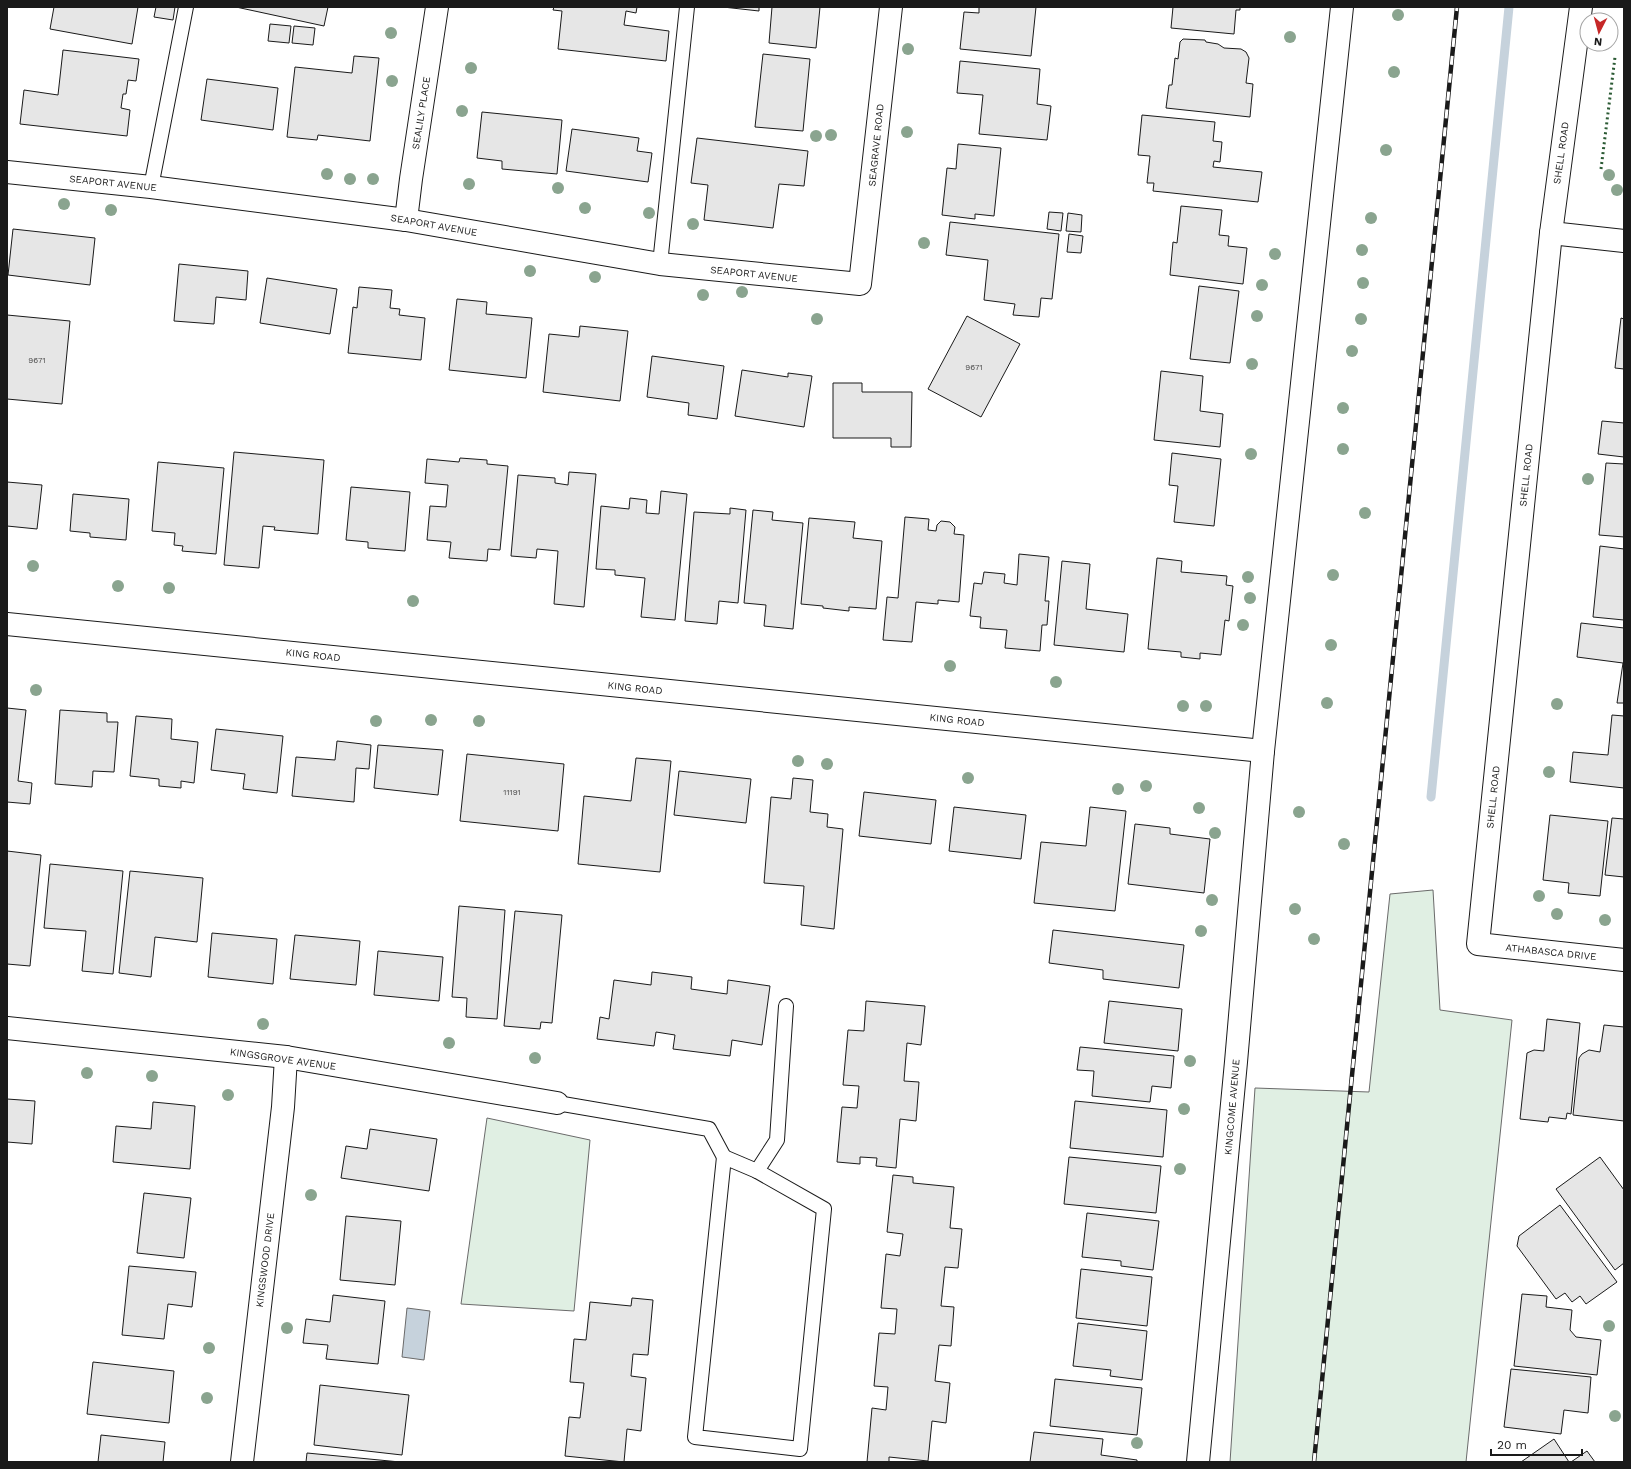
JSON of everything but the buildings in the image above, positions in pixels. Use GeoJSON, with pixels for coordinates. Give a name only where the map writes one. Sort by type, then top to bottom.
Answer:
{"type":"FeatureCollection","features":[{"type":"Feature","properties":{"kind":"street","name":"SEALILY PLACE"},"geometry":{"type":"LineString","coordinates":[[406,220],[437,7]]}},
{"type":"Feature","properties":{"kind":"street","name":"SEAGRAVE ROAD"},"geometry":{"type":"LineString","coordinates":[[860,284],[891,7]]}},
{"type":"Feature","properties":{"kind":"street"},"geometry":{"type":"LineString","coordinates":[[1263,752],[1342,7]]}},
{"type":"Feature","properties":{"kind":"street","name":"SHELL ROAD"},"geometry":{"type":"LineString","coordinates":[[1478,944],[1551,233],[1581,7]]}},
{"type":"Feature","properties":{"kind":"street","name":"SEAPORT AVENUE"},"geometry":{"type":"LineString","coordinates":[[7,172],[151,187],[406,220],[660,264],[860,284]]}},
{"type":"Feature","properties":{"kind":"street"},"geometry":{"type":"LineString","coordinates":[[1551,233],[1624,241]]}},
{"type":"Feature","properties":{"kind":"street","name":"KING ROAD"},"geometry":{"type":"LineString","coordinates":[[7,624],[1263,752]]}},
{"type":"Feature","properties":{"kind":"street","name":"KINGCOME AVENUE"},"geometry":{"type":"LineString","coordinates":[[1198,1462],[1263,752]]}},
{"type":"Feature","properties":{"kind":"street","name":"ATHABASCA DRIVE"},"geometry":{"type":"LineString","coordinates":[[1478,944],[1624,960]]}},
{"type":"Feature","properties":{"kind":"street","name":"KINGSGROVE AVENUE"},"geometry":{"type":"LineString","coordinates":[[7,1028],[286,1058],[557,1103]]}},
{"type":"Feature","properties":{"kind":"street","name":"KINGSWOOD DRIVE"},"geometry":{"type":"LineString","coordinates":[[242,1462],[283,1107],[286,1058]]}},
{"type":"Feature","properties":{"kind":"lane"},"geometry":{"type":"LineString","coordinates":[[151,187],[186,7]]}},
{"type":"Feature","properties":{"kind":"lane"},"geometry":{"type":"LineString","coordinates":[[660,264],[687,7]]}},
{"type":"Feature","properties":{"kind":"lane"},"geometry":{"type":"LineString","coordinates":[[757,1171],[777,1140],[786,1006]]}},
{"type":"Feature","properties":{"kind":"lane"},"geometry":{"type":"LineString","coordinates":[[557,1103],[709,1129],[724,1157],[695,1438],[800,1449],[824,1209],[757,1171],[724,1157]]}},
{"type":"Feature","properties":{"kind":"green space"},"geometry":{"type":"Polygon","coordinates":[[[1433,890],[1440,1010],[1512,1020],[1466,1462],[1230,1462],[1255,1088],[1369,1092],[1390,894],[1433,890]]]}},
{"type":"Feature","properties":{"kind":"green space"},"geometry":{"type":"Polygon","coordinates":[[[487,1118],[590,1140],[574,1311],[461,1304],[487,1118]]]}},
{"type":"Feature","properties":{"kind":"shaded area"},"geometry":{"type":"Polygon","coordinates":[[[407,1308],[430,1311],[424,1360],[402,1357],[407,1308]]]}},
{"type":"Feature","properties":{"kind":"waterway"},"geometry":{"type":"LineString","coordinates":[[1431,797],[1509,7]]}},
{"type":"Feature","properties":{"kind":"railway"},"geometry":{"type":"LineString","coordinates":[[1314,1462],[1457,7]]}},
{"type":"Feature","properties":{"kind":"hedge"},"geometry":{"type":"LineString","coordinates":[[1601,169],[1615,57]]}}]}
